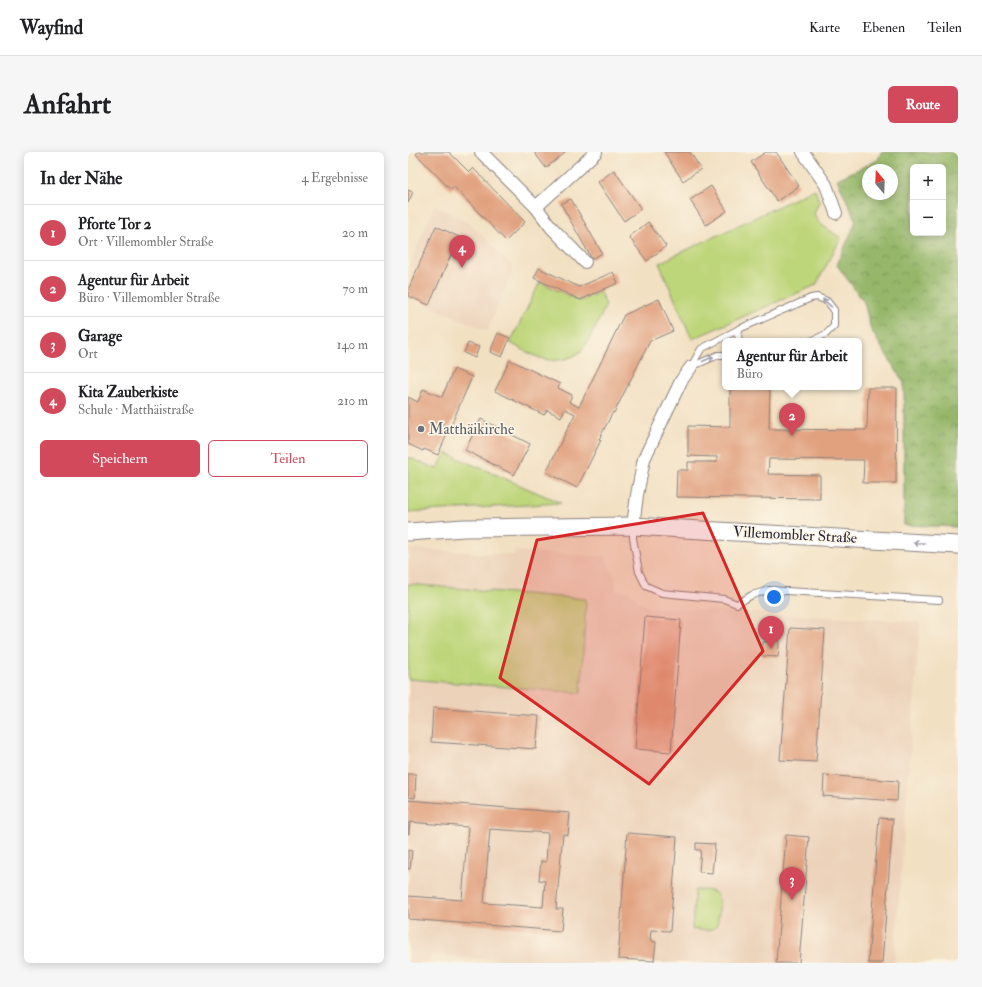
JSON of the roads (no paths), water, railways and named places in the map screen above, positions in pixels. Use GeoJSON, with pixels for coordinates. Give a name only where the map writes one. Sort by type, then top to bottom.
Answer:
{"type":"FeatureCollection","features":[{"type":"Feature","properties":{"kind":"street"},"geometry":{"type":"LineString","coordinates":[[481,152],[536,207],[552,227],[585,262]]}},
{"type":"Feature","properties":{"kind":"street"},"geometry":{"type":"LineString","coordinates":[[536,207],[596,152]]}},
{"type":"Feature","properties":{"kind":"street"},"geometry":{"type":"LineString","coordinates":[[803,152],[826,185],[836,213]]}},
{"type":"Feature","properties":{"kind":"street"},"geometry":{"type":"LineString","coordinates":[[633,526],[644,459],[682,381],[691,367]]}},
{"type":"Feature","properties":{"kind":"street","name":"Villemombler Straße"},"geometry":{"type":"LineString","coordinates":[[408,532],[464,528],[633,526],[958,545]]}},
{"type":"Feature","properties":{"kind":"lane"},"geometry":{"type":"LineString","coordinates":[[691,367],[701,349],[739,329],[811,298],[817,297],[827,302],[834,310],[834,326],[826,334],[817,338]]}},
{"type":"Feature","properties":{"kind":"lane"},"geometry":{"type":"LineString","coordinates":[[738,338],[739,329]]}},
{"type":"Feature","properties":{"kind":"lane"},"geometry":{"type":"LineString","coordinates":[[691,367],[718,355],[722,356]]}},
{"type":"Feature","properties":{"kind":"lane"},"geometry":{"type":"LineString","coordinates":[[633,526],[633,538],[639,572],[646,586],[662,593],[724,599],[736,604],[752,595],[769,590],[939,600]]}},
{"type":"Feature","properties":{"kind":"place","name":"Kita Zauberkiste"},"geometry":{"type":"Point","coordinates":[462,268]}},
{"type":"Feature","properties":{"kind":"place","name":"Matthäikirche"},"geometry":{"type":"Point","coordinates":[421,429]}},
{"type":"Feature","properties":{"kind":"place","name":"Agentur für Arbeit"},"geometry":{"type":"Point","coordinates":[792,436]}},
{"type":"Feature","properties":{"kind":"place","name":"Pforte Tor 2"},"geometry":{"type":"Point","coordinates":[771,649]}},
{"type":"Feature","properties":{"kind":"place","name":"Garage"},"geometry":{"type":"Point","coordinates":[792,900]}}]}
